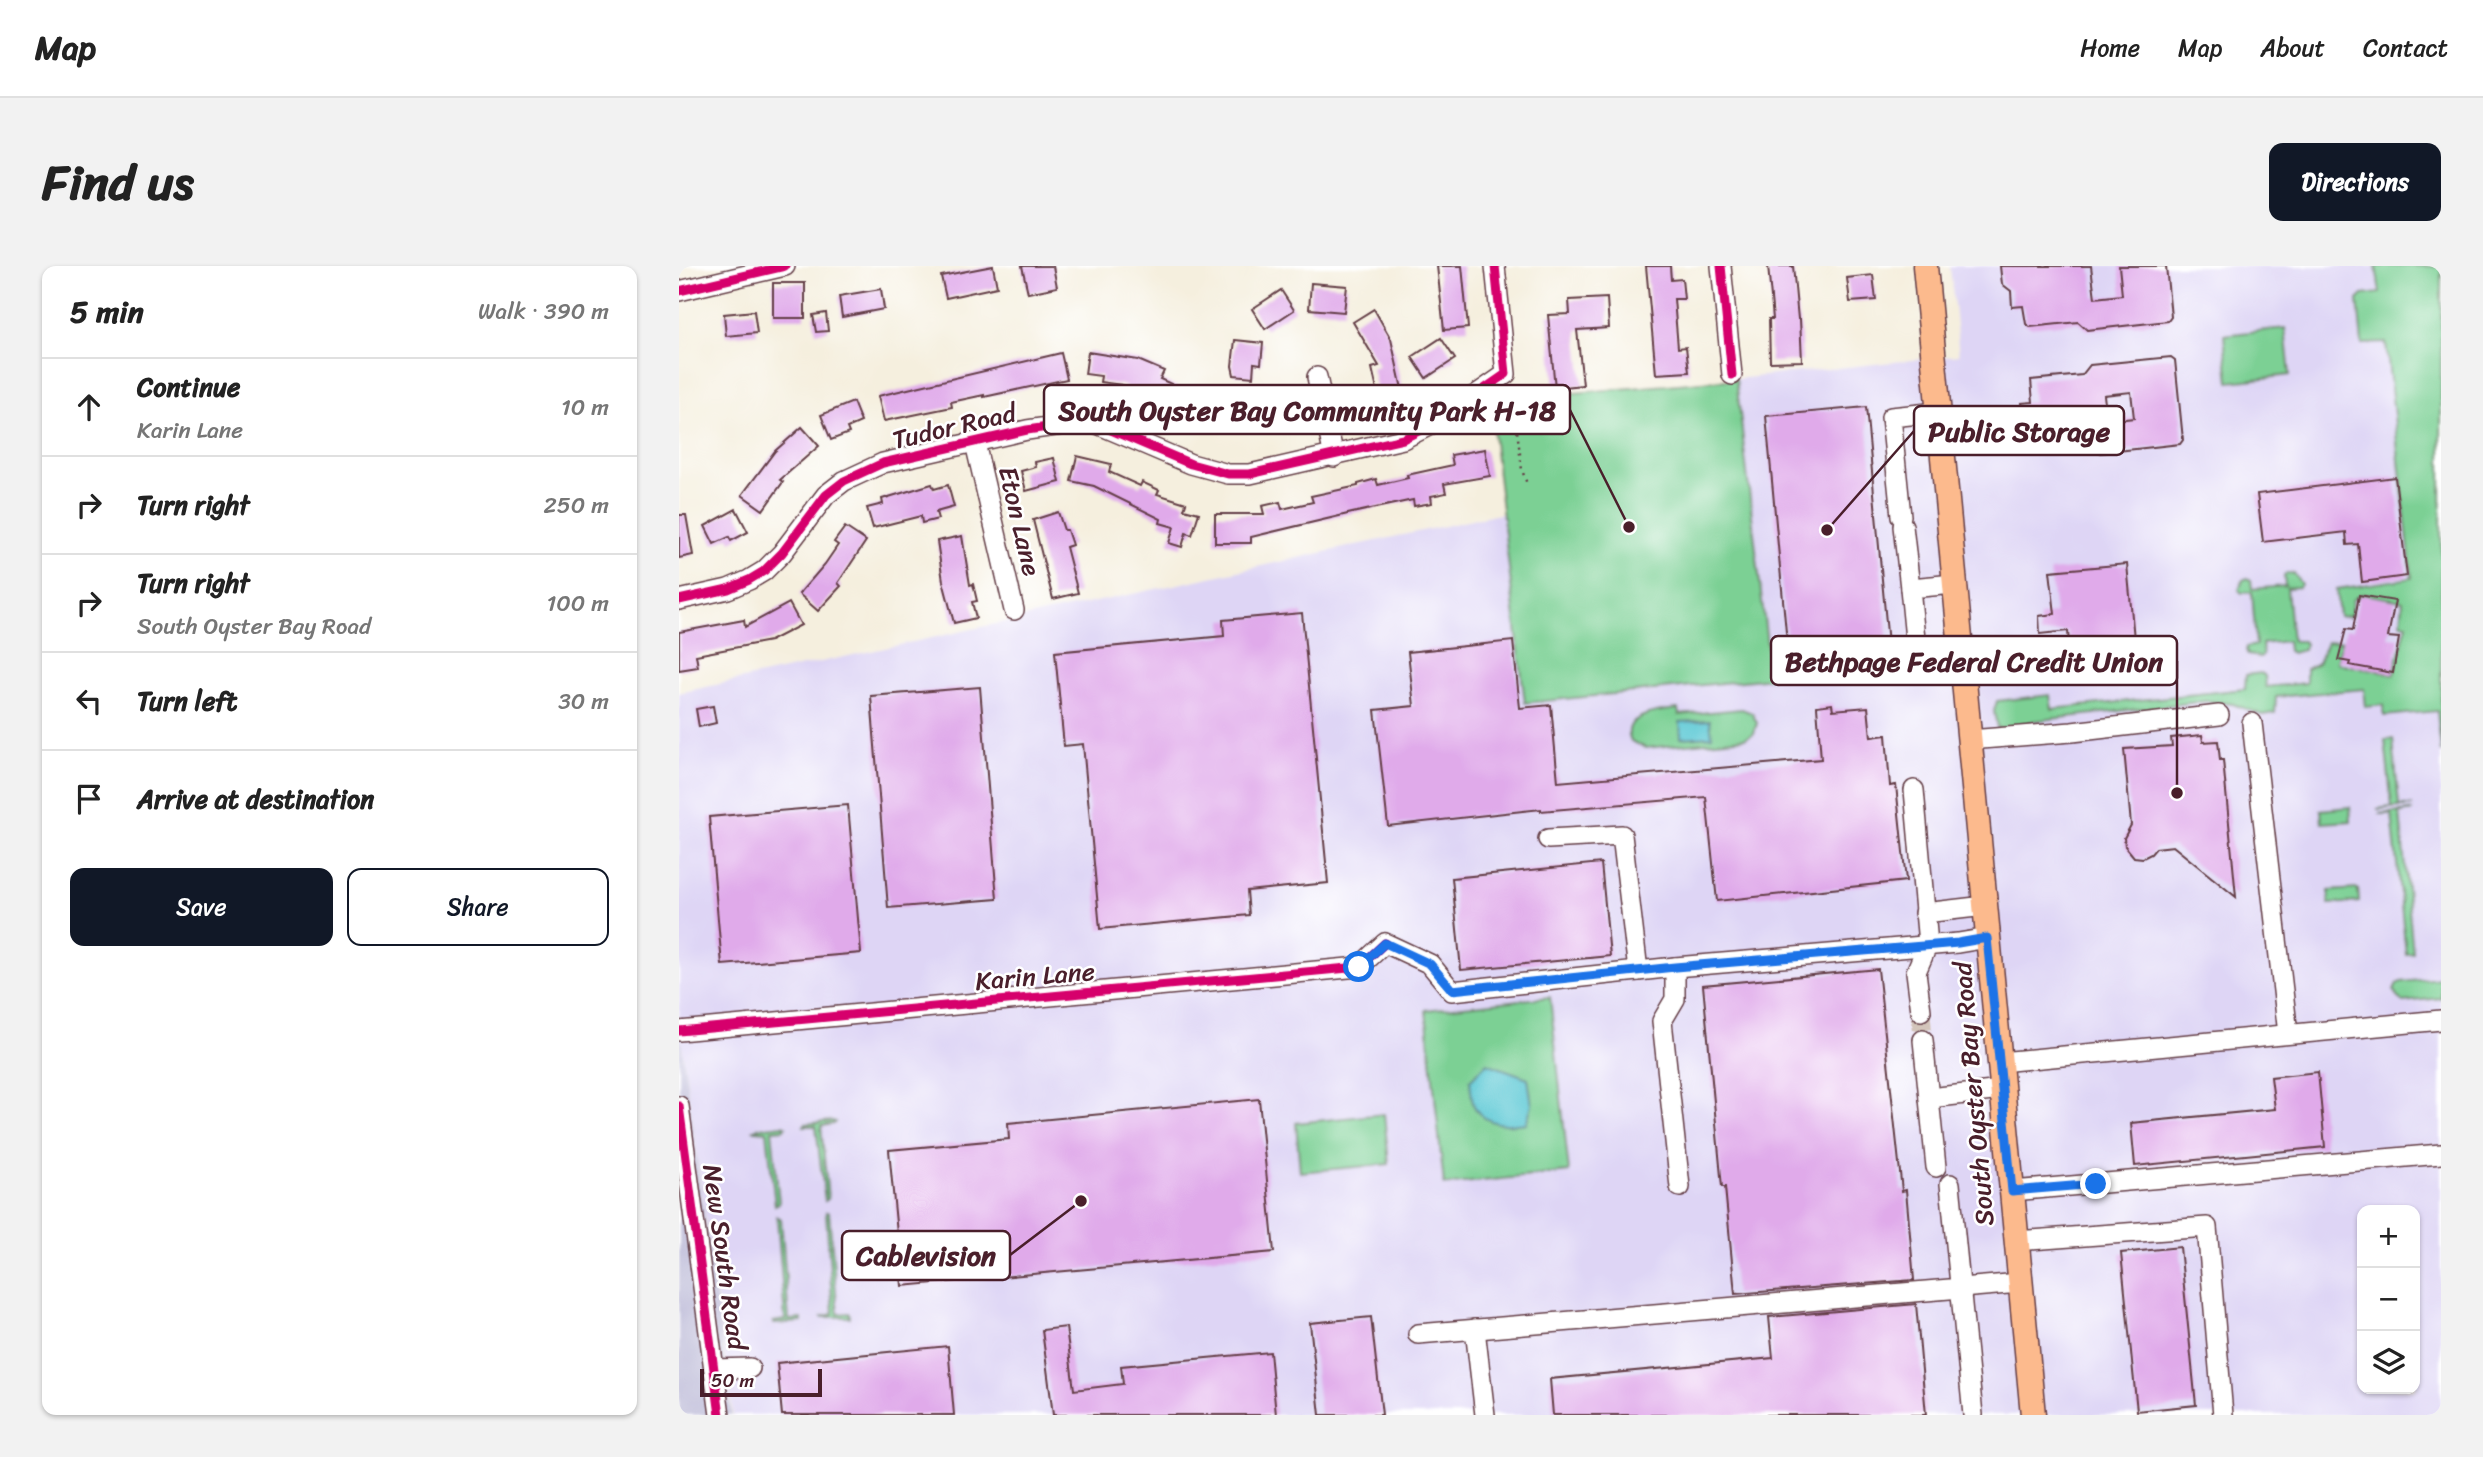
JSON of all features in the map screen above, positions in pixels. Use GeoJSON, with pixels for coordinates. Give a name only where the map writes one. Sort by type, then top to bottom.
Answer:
{"type":"FeatureCollection","features":[{"type":"Feature","properties":{"kind":"main road","name":"South Oyster Bay Road"},"geometry":{"type":"LineString","coordinates":[[1925,266],[2033,1415]]}},
{"type":"Feature","properties":{"kind":"street"},"geometry":{"type":"LineString","coordinates":[[679,291],[785,266]]}},
{"type":"Feature","properties":{"kind":"street"},"geometry":{"type":"LineString","coordinates":[[1495,266],[1506,374]]}},
{"type":"Feature","properties":{"kind":"street"},"geometry":{"type":"LineString","coordinates":[[1721,266],[1732,375]]}},
{"type":"Feature","properties":{"kind":"street","name":"Tudor Road"},"geometry":{"type":"LineString","coordinates":[[679,600],[728,589],[764,570],[782,553],[826,495],[844,481],[883,463],[1027,430],[1090,421],[1191,464],[1228,474],[1250,474],[1334,457],[1403,439],[1438,421],[1506,374]]}},
{"type":"Feature","properties":{"kind":"street"},"geometry":{"type":"LineString","coordinates":[[1317,377],[1334,457]]}},
{"type":"Feature","properties":{"kind":"street"},"geometry":{"type":"LineString","coordinates":[[1915,639],[1891,417],[1939,412]]}},
{"type":"Feature","properties":{"kind":"street","name":"Eton Lane"},"geometry":{"type":"LineString","coordinates":[[975,443],[1014,610]]}},
{"type":"Feature","properties":{"kind":"street"},"geometry":{"type":"LineString","coordinates":[[1910,588],[1954,584]]}},
{"type":"Feature","properties":{"kind":"street"},"geometry":{"type":"LineString","coordinates":[[1969,740],[2219,715]]}},
{"type":"Feature","properties":{"kind":"street"},"geometry":{"type":"LineString","coordinates":[[2252,723],[2288,1034]]}},
{"type":"Feature","properties":{"kind":"street"},"geometry":{"type":"LineString","coordinates":[[1914,790],[1928,944],[1916,972],[1921,1011]]}},
{"type":"Feature","properties":{"kind":"street"},"geometry":{"type":"LineString","coordinates":[[1548,839],[1622,835],[1638,971],[1987,938]]}},
{"type":"Feature","properties":{"kind":"street"},"geometry":{"type":"LineString","coordinates":[[1924,913],[1985,906]]}},
{"type":"Feature","properties":{"kind":"street","name":"Karin Lane"},"geometry":{"type":"LineString","coordinates":[[679,1031],[1359,967],[1385,943],[1430,964],[1452,990],[1638,971]]}},
{"type":"Feature","properties":{"kind":"street"},"geometry":{"type":"LineString","coordinates":[[1675,967],[1675,999],[1662,1021],[1680,1188]]}},
{"type":"Feature","properties":{"kind":"street"},"geometry":{"type":"LineString","coordinates":[[2000,1062],[2441,1020]]}},
{"type":"Feature","properties":{"kind":"street"},"geometry":{"type":"LineString","coordinates":[[1923,1040],[1936,1167]]}},
{"type":"Feature","properties":{"kind":"street"},"geometry":{"type":"LineString","coordinates":[[1929,1098],[2002,1090]]}},
{"type":"Feature","properties":{"kind":"street","name":"New South Road"},"geometry":{"type":"LineString","coordinates":[[679,1106],[720,1415]]}},
{"type":"Feature","properties":{"kind":"street"},"geometry":{"type":"LineString","coordinates":[[2012,1191],[2441,1154]]}},
{"type":"Feature","properties":{"kind":"street"},"geometry":{"type":"LineString","coordinates":[[1950,1184],[1973,1415]]}},
{"type":"Feature","properties":{"kind":"street"},"geometry":{"type":"LineString","coordinates":[[2016,1241],[2207,1227],[2223,1415]]}},
{"type":"Feature","properties":{"kind":"street"},"geometry":{"type":"LineString","coordinates":[[1419,1334],[2020,1283]]}},
{"type":"Feature","properties":{"kind":"street"},"geometry":{"type":"LineString","coordinates":[[1475,1329],[1485,1415]]}},
{"type":"Feature","properties":{"kind":"street"},"geometry":{"type":"LineString","coordinates":[[714,1369],[750,1368]]}},
{"type":"Feature","properties":{"kind":"path"},"geometry":{"type":"LineString","coordinates":[[1506,374],[1511,386],[1522,470],[1527,484]]}},
{"type":"Feature","properties":{"kind":"shaded area"},"geometry":{"type":"Polygon","coordinates":[[[1950,266],[2441,266],[2441,1415],[733,1415],[679,1024],[679,693],[1504,513],[1525,703],[1771,677],[1736,379],[1959,355],[1950,266]]]}},
{"type":"Feature","properties":{"kind":"shaded area"},"geometry":{"type":"Polygon","coordinates":[[[679,1024],[699,1174],[732,1415],[679,1415],[679,1024]]]}},
{"type":"Feature","properties":{"kind":"green space"},"geometry":{"type":"Polygon","coordinates":[[[2376,266],[2441,266],[2441,753],[2437,711],[2384,716],[2383,705],[2366,707],[2364,689],[2276,697],[2275,713],[2262,715],[2233,704],[2207,701],[2033,721],[2016,727],[1997,728],[1994,711],[1997,701],[2050,695],[2052,709],[2245,689],[2246,675],[2261,673],[2265,676],[2266,687],[2306,683],[2306,669],[2318,663],[2327,642],[2341,641],[2337,663],[2394,674],[2407,624],[2401,623],[2403,601],[2363,594],[2352,600],[2351,616],[2339,617],[2336,589],[2412,578],[2386,343],[2362,344],[2358,300],[2363,295],[2380,293],[2376,266]]]}},
{"type":"Feature","properties":{"kind":"green space"},"geometry":{"type":"Polygon","coordinates":[[[2285,328],[2290,375],[2229,382],[2224,335],[2285,328]]]}},
{"type":"Feature","properties":{"kind":"green space"},"geometry":{"type":"Polygon","coordinates":[[[1736,379],[1771,678],[1525,703],[1489,400],[1736,379]]]}},
{"type":"Feature","properties":{"kind":"green space"},"geometry":{"type":"Polygon","coordinates":[[[2294,574],[2301,584],[2299,587],[2287,588],[2292,641],[2303,641],[2303,650],[2292,653],[2288,651],[2287,641],[2262,644],[2263,655],[2260,657],[2248,655],[2247,647],[2256,645],[2252,592],[2242,593],[2239,590],[2243,580],[2251,580],[2252,589],[2285,586],[2284,575],[2294,574]]]}},
{"type":"Feature","properties":{"kind":"green space"},"geometry":{"type":"Polygon","coordinates":[[[1678,709],[1679,715],[1742,709],[1752,713],[1757,723],[1754,733],[1745,738],[1646,748],[1631,741],[1629,732],[1636,720],[1652,713],[1678,709]]]}},
{"type":"Feature","properties":{"kind":"green space"},"geometry":{"type":"Polygon","coordinates":[[[2393,739],[2399,806],[2413,806],[2377,809],[2392,807],[2385,740],[2393,739]]]}},
{"type":"Feature","properties":{"kind":"green space"},"geometry":{"type":"Polygon","coordinates":[[[2350,807],[2351,821],[2322,823],[2321,810],[2350,807]]]}},
{"type":"Feature","properties":{"kind":"green space"},"geometry":{"type":"Polygon","coordinates":[[[2413,811],[2400,813],[2413,953],[2406,954],[2392,814],[2378,814],[2413,811]]]}},
{"type":"Feature","properties":{"kind":"green space"},"geometry":{"type":"Polygon","coordinates":[[[2358,889],[2359,902],[2329,904],[2329,891],[2358,889]]]}},
{"type":"Feature","properties":{"kind":"green space"},"geometry":{"type":"Polygon","coordinates":[[[2441,978],[2441,998],[2403,1002],[2394,991],[2401,982],[2441,978]]]}},
{"type":"Feature","properties":{"kind":"green space"},"geometry":{"type":"Polygon","coordinates":[[[1550,997],[1569,1172],[1444,1185],[1426,1010],[1550,997]]]}},
{"type":"Feature","properties":{"kind":"green space"},"geometry":{"type":"Polygon","coordinates":[[[1384,1114],[1389,1164],[1300,1172],[1296,1123],[1384,1114]]]}},
{"type":"Feature","properties":{"kind":"green space"},"geometry":{"type":"Polygon","coordinates":[[[833,1121],[833,1124],[821,1126],[828,1199],[825,1201],[816,1126],[804,1126],[833,1121]]]}},
{"type":"Feature","properties":{"kind":"green space"},"geometry":{"type":"Polygon","coordinates":[[[786,1126],[784,1129],[772,1130],[779,1203],[775,1205],[767,1131],[754,1130],[786,1126]]]}},
{"type":"Feature","properties":{"kind":"green space"},"geometry":{"type":"Polygon","coordinates":[[[826,1212],[829,1213],[838,1314],[850,1313],[850,1317],[821,1317],[833,1314],[826,1212]]]}},
{"type":"Feature","properties":{"kind":"green space"},"geometry":{"type":"Polygon","coordinates":[[[777,1217],[781,1219],[789,1320],[802,1319],[802,1322],[773,1322],[785,1320],[777,1217]]]}},
{"type":"Feature","properties":{"kind":"water"},"geometry":{"type":"Polygon","coordinates":[[[1710,720],[1712,736],[1681,738],[1680,722],[1710,720]]]}},
{"type":"Feature","properties":{"kind":"water"},"geometry":{"type":"Polygon","coordinates":[[[1487,1063],[1528,1078],[1532,1105],[1526,1123],[1497,1123],[1479,1114],[1475,1108],[1470,1080],[1487,1063]]]}},
{"type":"Feature","properties":{"kind":"building"},"geometry":{"type":"Polygon","coordinates":[[[993,266],[997,287],[946,298],[941,276],[993,266]]]}},
{"type":"Feature","properties":{"kind":"building"},"geometry":{"type":"Polygon","coordinates":[[[1022,266],[1053,266],[1057,287],[1028,293],[1022,266]]]}},
{"type":"Feature","properties":{"kind":"building"},"geometry":{"type":"Polygon","coordinates":[[[1437,266],[1462,266],[1468,328],[1444,330],[1437,266]]]}},
{"type":"Feature","properties":{"kind":"building"},"geometry":{"type":"Polygon","coordinates":[[[1646,266],[1670,266],[1671,280],[1682,279],[1684,299],[1674,299],[1678,348],[1686,347],[1689,372],[1656,374],[1646,266]]]}},
{"type":"Feature","properties":{"kind":"building"},"geometry":{"type":"Polygon","coordinates":[[[1768,266],[1793,266],[1802,361],[1770,362],[1769,319],[1773,319],[1768,266]]]}},
{"type":"Feature","properties":{"kind":"building"},"geometry":{"type":"Polygon","coordinates":[[[2000,266],[2091,266],[2095,298],[2122,295],[2119,266],[2166,266],[2171,317],[2168,321],[2087,330],[2078,322],[2030,327],[2026,324],[2023,306],[2012,307],[2011,291],[2002,284],[2000,266]]]}},
{"type":"Feature","properties":{"kind":"building"},"geometry":{"type":"Polygon","coordinates":[[[1873,275],[1876,300],[1850,302],[1847,278],[1873,275]]]}},
{"type":"Feature","properties":{"kind":"building"},"geometry":{"type":"Polygon","coordinates":[[[773,283],[805,283],[805,318],[773,318],[773,283]]]}},
{"type":"Feature","properties":{"kind":"building"},"geometry":{"type":"Polygon","coordinates":[[[1311,283],[1347,286],[1344,312],[1309,309],[1311,283]]]}},
{"type":"Feature","properties":{"kind":"building"},"geometry":{"type":"Polygon","coordinates":[[[881,289],[884,309],[842,317],[839,296],[881,289]]]}},
{"type":"Feature","properties":{"kind":"building"},"geometry":{"type":"Polygon","coordinates":[[[1281,290],[1294,310],[1265,329],[1252,309],[1281,290]]]}},
{"type":"Feature","properties":{"kind":"building"},"geometry":{"type":"Polygon","coordinates":[[[1607,298],[1609,328],[1577,330],[1583,385],[1555,388],[1548,315],[1570,314],[1569,300],[1607,298]]]}},
{"type":"Feature","properties":{"kind":"building"},"geometry":{"type":"Polygon","coordinates":[[[1374,309],[1391,339],[1404,398],[1380,403],[1372,368],[1379,366],[1353,322],[1374,309]]]}},
{"type":"Feature","properties":{"kind":"building"},"geometry":{"type":"Polygon","coordinates":[[[754,311],[757,333],[726,336],[724,314],[754,311]]]}},
{"type":"Feature","properties":{"kind":"building"},"geometry":{"type":"Polygon","coordinates":[[[826,313],[828,331],[816,332],[813,315],[826,313]]]}},
{"type":"Feature","properties":{"kind":"building"},"geometry":{"type":"Polygon","coordinates":[[[1441,338],[1455,359],[1426,378],[1412,357],[1441,338]]]}},
{"type":"Feature","properties":{"kind":"building"},"geometry":{"type":"Polygon","coordinates":[[[1235,340],[1263,343],[1261,364],[1254,363],[1253,377],[1234,375],[1232,366],[1235,340]]]}},
{"type":"Feature","properties":{"kind":"building"},"geometry":{"type":"Polygon","coordinates":[[[1088,352],[1138,360],[1164,371],[1160,379],[1222,407],[1210,430],[1144,400],[1146,396],[1122,385],[1100,382],[1101,376],[1085,374],[1088,352]]]}},
{"type":"Feature","properties":{"kind":"building"},"geometry":{"type":"Polygon","coordinates":[[[1061,353],[1067,379],[951,402],[952,407],[884,421],[878,396],[1061,353]]]}},
{"type":"Feature","properties":{"kind":"building"},"geometry":{"type":"Polygon","coordinates":[[[2171,357],[2175,360],[2183,440],[2180,444],[2100,453],[2091,444],[2023,451],[2018,448],[2017,428],[2024,420],[2022,403],[2033,402],[2031,380],[2082,375],[2090,365],[2171,357]],[[2131,392],[2104,395],[2107,421],[2134,418],[2131,392]]]}},
{"type":"Feature","properties":{"kind":"building"},"geometry":{"type":"Polygon","coordinates":[[[853,402],[861,422],[847,428],[849,433],[831,440],[821,415],[853,402]]]}},
{"type":"Feature","properties":{"kind":"building"},"geometry":{"type":"Polygon","coordinates":[[[1866,407],[1888,644],[1788,654],[1766,416],[1866,407]]]}},
{"type":"Feature","properties":{"kind":"building"},"geometry":{"type":"Polygon","coordinates":[[[802,427],[819,446],[780,480],[783,482],[763,510],[742,495],[775,451],[802,427]]]}},
{"type":"Feature","properties":{"kind":"building"},"geometry":{"type":"Polygon","coordinates":[[[1485,449],[1490,476],[1444,484],[1446,493],[1431,496],[1432,503],[1414,506],[1413,500],[1352,513],[1251,537],[1251,543],[1215,543],[1215,514],[1264,514],[1262,506],[1280,502],[1282,509],[1313,502],[1311,496],[1358,486],[1376,479],[1378,485],[1408,478],[1407,475],[1453,465],[1451,455],[1485,449]]]}},
{"type":"Feature","properties":{"kind":"building"},"geometry":{"type":"Polygon","coordinates":[[[1077,456],[1111,464],[1109,472],[1140,486],[1142,482],[1159,490],[1157,494],[1186,503],[1184,509],[1199,513],[1192,535],[1186,533],[1182,547],[1169,543],[1174,527],[1160,523],[1161,519],[1094,486],[1071,481],[1077,456]]]}},
{"type":"Feature","properties":{"kind":"building"},"geometry":{"type":"Polygon","coordinates":[[[1054,458],[1060,482],[1026,491],[1021,471],[1036,467],[1035,462],[1054,458]]]}},
{"type":"Feature","properties":{"kind":"building"},"geometry":{"type":"Polygon","coordinates":[[[2395,477],[2407,576],[2362,582],[2358,544],[2347,545],[2346,532],[2263,542],[2257,494],[2395,477]]]}},
{"type":"Feature","properties":{"kind":"building"},"geometry":{"type":"Polygon","coordinates":[[[932,484],[934,489],[948,485],[954,507],[936,512],[938,519],[922,523],[921,516],[873,528],[867,508],[883,504],[882,499],[932,484]]]}},
{"type":"Feature","properties":{"kind":"building"},"geometry":{"type":"Polygon","coordinates":[[[736,509],[748,532],[731,541],[729,537],[714,544],[705,526],[736,509]]]}},
{"type":"Feature","properties":{"kind":"building"},"geometry":{"type":"Polygon","coordinates":[[[1058,512],[1072,545],[1066,547],[1078,593],[1053,599],[1033,520],[1058,512]]]}},
{"type":"Feature","properties":{"kind":"building"},"geometry":{"type":"Polygon","coordinates":[[[679,515],[686,515],[693,555],[679,558],[679,515]]]}},
{"type":"Feature","properties":{"kind":"building"},"geometry":{"type":"Polygon","coordinates":[[[845,527],[866,541],[838,583],[841,586],[818,611],[799,594],[825,564],[838,545],[834,542],[845,527]]]}},
{"type":"Feature","properties":{"kind":"building"},"geometry":{"type":"Polygon","coordinates":[[[962,536],[970,585],[973,584],[977,601],[972,602],[976,618],[954,623],[943,581],[937,541],[962,536]]]}},
{"type":"Feature","properties":{"kind":"building"},"geometry":{"type":"Polygon","coordinates":[[[2127,564],[2134,639],[2069,645],[2068,631],[2040,634],[2039,616],[2055,614],[2050,571],[2127,564]]]}},
{"type":"Feature","properties":{"kind":"building"},"geometry":{"type":"Polygon","coordinates":[[[2359,595],[2395,601],[2388,637],[2399,638],[2393,673],[2349,665],[2350,662],[2338,660],[2346,629],[2353,630],[2359,595]]]}},
{"type":"Feature","properties":{"kind":"building"},"geometry":{"type":"Polygon","coordinates":[[[789,603],[801,625],[770,641],[696,655],[698,667],[679,670],[679,632],[744,620],[745,627],[789,603]]]}},
{"type":"Feature","properties":{"kind":"building"},"geometry":{"type":"Polygon","coordinates":[[[1302,613],[1328,883],[1247,891],[1249,915],[1100,929],[1083,744],[1064,746],[1055,652],[1224,636],[1223,620],[1302,613]]]}},
{"type":"Feature","properties":{"kind":"building"},"geometry":{"type":"Polygon","coordinates":[[[1513,641],[1520,708],[1551,705],[1558,782],[1821,759],[1817,706],[1832,704],[1833,710],[1868,707],[1871,737],[1886,735],[1890,786],[1896,785],[1906,881],[1717,901],[1706,797],[1541,809],[1388,826],[1375,710],[1414,706],[1408,652],[1513,641]]]}},
{"type":"Feature","properties":{"kind":"building"},"geometry":{"type":"Polygon","coordinates":[[[980,687],[997,899],[888,908],[871,696],[980,687]]]}},
{"type":"Feature","properties":{"kind":"building"},"geometry":{"type":"Polygon","coordinates":[[[713,706],[716,723],[699,727],[696,709],[713,706]]]}},
{"type":"Feature","properties":{"kind":"building"},"geometry":{"type":"Polygon","coordinates":[[[2202,735],[2203,742],[2218,741],[2220,760],[2223,760],[2236,897],[2173,846],[2156,848],[2143,858],[2134,857],[2125,846],[2124,838],[2131,825],[2124,749],[2172,746],[2171,738],[2202,735]]]}},
{"type":"Feature","properties":{"kind":"building"},"geometry":{"type":"Polygon","coordinates":[[[848,805],[861,953],[722,965],[709,817],[848,805]]]}},
{"type":"Feature","properties":{"kind":"building"},"geometry":{"type":"Polygon","coordinates":[[[1601,863],[1610,956],[1461,970],[1452,878],[1601,863]]]}},
{"type":"Feature","properties":{"kind":"building"},"geometry":{"type":"Polygon","coordinates":[[[1878,969],[1902,1191],[1906,1190],[1914,1280],[1735,1294],[1703,985],[1878,969]]]}},
{"type":"Feature","properties":{"kind":"building"},"geometry":{"type":"Polygon","coordinates":[[[2318,1072],[2325,1147],[2135,1166],[2131,1123],[2275,1109],[2271,1077],[2318,1072]]]}},
{"type":"Feature","properties":{"kind":"building"},"geometry":{"type":"Polygon","coordinates":[[[1259,1099],[1274,1252],[902,1286],[889,1150],[1009,1139],[1008,1123],[1259,1099]]]}},
{"type":"Feature","properties":{"kind":"building"},"geometry":{"type":"Polygon","coordinates":[[[2180,1247],[2196,1405],[2137,1411],[2121,1253],[2180,1247]]]}},
{"type":"Feature","properties":{"kind":"building"},"geometry":{"type":"Polygon","coordinates":[[[1916,1304],[1926,1415],[1553,1415],[1550,1379],[1773,1358],[1769,1317],[1916,1304]]]}},
{"type":"Feature","properties":{"kind":"building"},"geometry":{"type":"Polygon","coordinates":[[[1371,1317],[1382,1415],[1320,1415],[1310,1323],[1371,1317]]]}},
{"type":"Feature","properties":{"kind":"building"},"geometry":{"type":"Polygon","coordinates":[[[1066,1327],[1074,1390],[1123,1384],[1121,1366],[1270,1352],[1276,1415],[1053,1415],[1042,1330],[1066,1327]]]}},
{"type":"Feature","properties":{"kind":"building"},"geometry":{"type":"Polygon","coordinates":[[[948,1346],[954,1415],[782,1415],[777,1363],[948,1346]]]}},
{"type":"Feature","properties":{"kind":"tunnel"},"geometry":{"type":"LineString","coordinates":[[1921,1011],[1923,1040]]}},
{"type":"Feature","properties":{"kind":"cycle path"},"geometry":{"type":"LineString","coordinates":[[679,291],[785,266]]}},
{"type":"Feature","properties":{"kind":"cycle path"},"geometry":{"type":"LineString","coordinates":[[679,600],[728,589],[764,571],[782,553],[826,495],[844,481],[883,463],[1027,430],[1090,421],[1191,464],[1228,474],[1250,474],[1403,439],[1438,421],[1506,374],[1495,266]]}},
{"type":"Feature","properties":{"kind":"cycle path"},"geometry":{"type":"LineString","coordinates":[[1721,266],[1732,375]]}},
{"type":"Feature","properties":{"kind":"cycle path"},"geometry":{"type":"LineString","coordinates":[[679,1031],[1359,967],[1385,943]]}},
{"type":"Feature","properties":{"kind":"cycle path"},"geometry":{"type":"LineString","coordinates":[[679,1106],[720,1415]]}},
{"type":"Feature","properties":{"kind":"place","name":"South Oyster Bay Community Park H-18"},"geometry":{"type":"Point","coordinates":[1629,527]}},
{"type":"Feature","properties":{"kind":"place","name":"Public Storage"},"geometry":{"type":"Point","coordinates":[1827,530]}},
{"type":"Feature","properties":{"kind":"place","name":"Bethpage Federal Credit Union"},"geometry":{"type":"Point","coordinates":[2177,793]}},
{"type":"Feature","properties":{"kind":"place","name":"Cablevision"},"geometry":{"type":"Point","coordinates":[1081,1201]}},
{"type":"Feature","properties":{"kind":"route"},"geometry":{"type":"LineString","coordinates":[[1359,967],[1385,943],[1430,964],[1452,990],[1883,947],[1958,943],[1987,938],[2012,1191],[2096,1184]]}}]}
